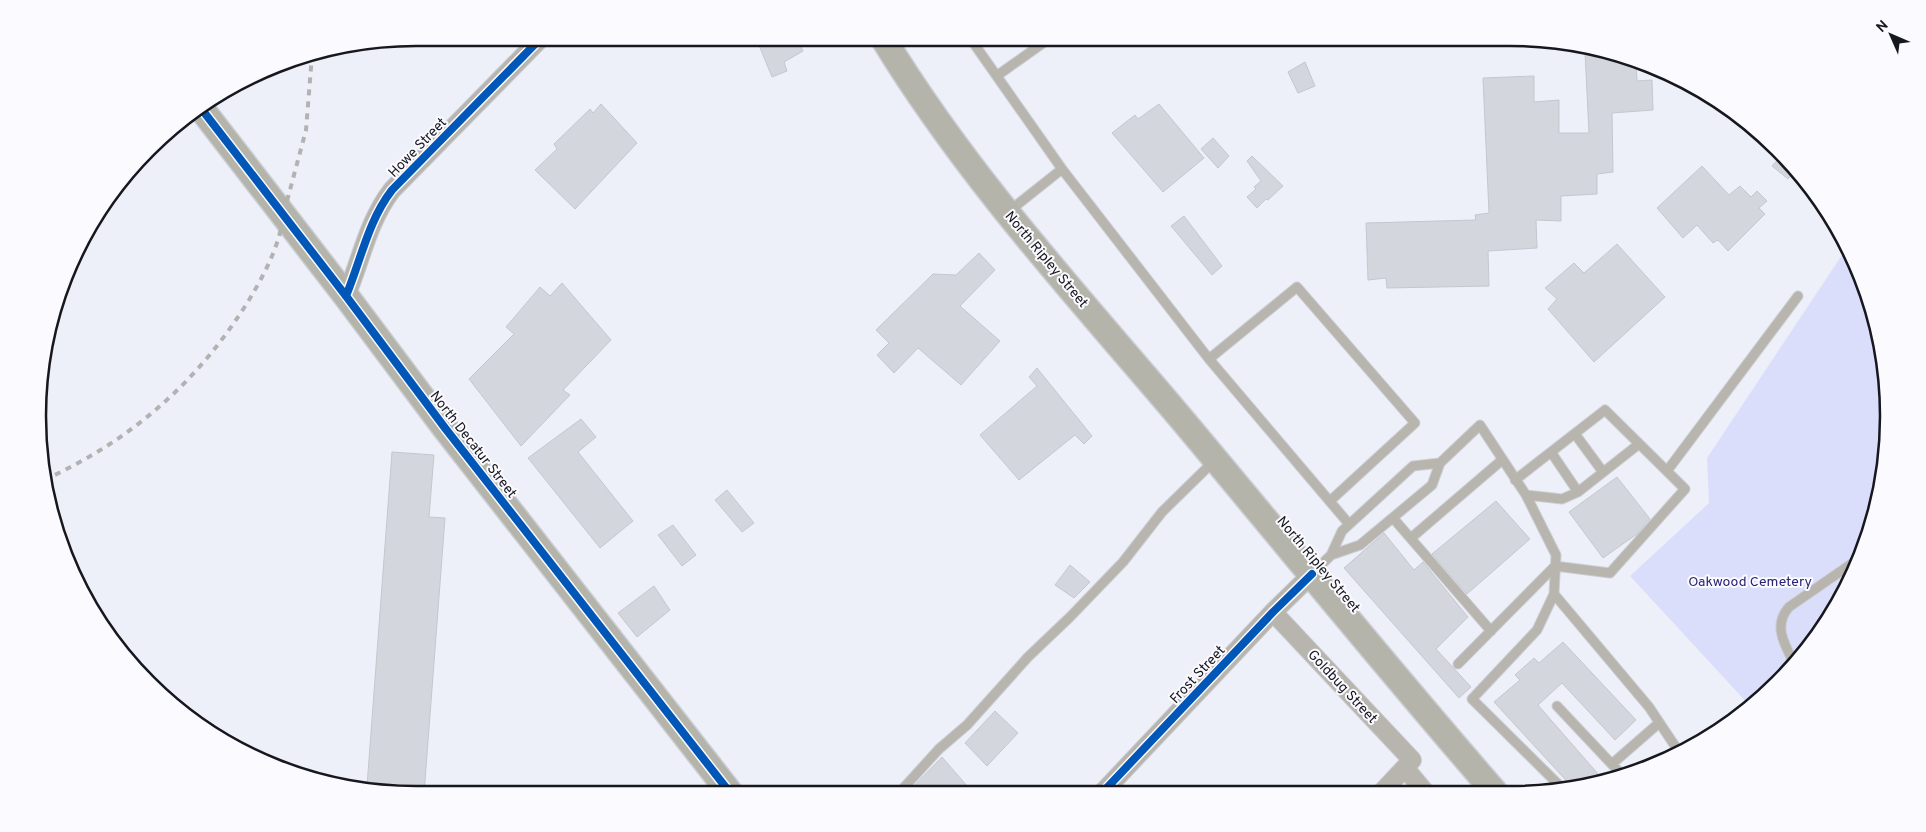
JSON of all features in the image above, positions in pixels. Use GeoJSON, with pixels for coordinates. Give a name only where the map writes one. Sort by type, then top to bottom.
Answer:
{"type":"FeatureCollection","features":[{"type":"Feature","properties":{"kind":"main road","name":"North Ripley Street"},"geometry":{"type":"LineString","coordinates":[[888,46],[906,76],[943,128],[1008,212],[1312,574],[1410,694],[1490,786]]}},
{"type":"Feature","properties":{"kind":"main road","name":"North Decatur Street"},"geometry":{"type":"LineString","coordinates":[[205,113],[445,428],[725,786]]}},
{"type":"Feature","properties":{"kind":"street","name":"Howe Street"},"geometry":{"type":"LineString","coordinates":[[346,296],[358,268],[372,221],[381,203],[533,46]]}},
{"type":"Feature","properties":{"kind":"street","name":"Frost Street"},"geometry":{"type":"LineString","coordinates":[[1108,786],[1273,612],[1312,574]]}},
{"type":"Feature","properties":{"kind":"street","name":"Goldbug Street"},"geometry":{"type":"LineString","coordinates":[[1273,612],[1409,764],[1422,786]]}},
{"type":"Feature","properties":{"kind":"street"},"geometry":{"type":"LineString","coordinates":[[1388,786],[1409,764]]}},
{"type":"Feature","properties":{"kind":"lane"},"geometry":{"type":"LineString","coordinates":[[976,46],[1062,168],[1208,360],[1349,524]]}},
{"type":"Feature","properties":{"kind":"lane"},"geometry":{"type":"LineString","coordinates":[[998,75],[1039,46]]}},
{"type":"Feature","properties":{"kind":"lane"},"geometry":{"type":"LineString","coordinates":[[1008,212],[1062,168]]}},
{"type":"Feature","properties":{"kind":"lane"},"geometry":{"type":"LineString","coordinates":[[1208,360],[1297,287],[1415,424],[1330,501]]}},
{"type":"Feature","properties":{"kind":"lane"},"geometry":{"type":"LineString","coordinates":[[1667,472],[1798,296]]}},
{"type":"Feature","properties":{"kind":"lane"},"geometry":{"type":"LineString","coordinates":[[1515,480],[1605,410],[1685,490],[1610,573],[1555,566]]}},
{"type":"Feature","properties":{"kind":"lane"},"geometry":{"type":"LineString","coordinates":[[1331,555],[1360,545],[1432,485],[1440,463],[1480,426],[1526,495],[1556,555],[1554,594],[1537,630],[1472,699],[1557,783]]}},
{"type":"Feature","properties":{"kind":"lane"},"geometry":{"type":"LineString","coordinates":[[1574,434],[1603,472]]}},
{"type":"Feature","properties":{"kind":"lane"},"geometry":{"type":"LineString","coordinates":[[1526,495],[1562,499],[1578,492],[1639,444]]}},
{"type":"Feature","properties":{"kind":"lane"},"geometry":{"type":"LineString","coordinates":[[1551,452],[1578,492]]}},
{"type":"Feature","properties":{"kind":"lane"},"geometry":{"type":"LineString","coordinates":[[905,786],[939,749],[967,725],[1028,657],[1117,569],[1162,512],[1216,460]]}},
{"type":"Feature","properties":{"kind":"lane"},"geometry":{"type":"LineString","coordinates":[[1410,538],[1502,460]]}},
{"type":"Feature","properties":{"kind":"lane"},"geometry":{"type":"LineString","coordinates":[[1312,574],[1331,555],[1342,531],[1412,466],[1440,463]]}},
{"type":"Feature","properties":{"kind":"lane"},"geometry":{"type":"LineString","coordinates":[[1393,518],[1490,631]]}},
{"type":"Feature","properties":{"kind":"lane"},"geometry":{"type":"LineString","coordinates":[[1791,656],[1781,631],[1780,622],[1783,613],[1848,565]]}},
{"type":"Feature","properties":{"kind":"lane"},"geometry":{"type":"LineString","coordinates":[[1458,664],[1555,566]]}},
{"type":"Feature","properties":{"kind":"lane"},"geometry":{"type":"LineString","coordinates":[[1554,594],[1649,708],[1676,747]]}},
{"type":"Feature","properties":{"kind":"lane"},"geometry":{"type":"LineString","coordinates":[[1557,706],[1617,770]]}},
{"type":"Feature","properties":{"kind":"lane"},"geometry":{"type":"LineString","coordinates":[[1612,764],[1660,723]]}},
{"type":"Feature","properties":{"kind":"green space","name":"Oakwood Cemetery"},"geometry":{"type":"Polygon","coordinates":[[[1843,254],[1867,320],[1877,368],[1880,416],[1877,464],[1873,488],[1852,557],[1830,601],[1788,660],[1745,701],[1630,576],[1709,503],[1707,458],[1843,254]]]}},
{"type":"Feature","properties":{"kind":"building"},"geometry":{"type":"Polygon","coordinates":[[[759,46],[801,46],[803,51],[784,62],[787,71],[772,77],[759,46]]]}},
{"type":"Feature","properties":{"kind":"building"},"geometry":{"type":"Polygon","coordinates":[[[1585,54],[1636,69],[1637,81],[1652,80],[1653,110],[1612,113],[1613,172],[1597,174],[1597,194],[1561,196],[1561,221],[1536,220],[1537,248],[1488,251],[1489,286],[1387,288],[1386,278],[1368,280],[1366,223],[1476,220],[1475,215],[1489,213],[1483,78],[1534,76],[1534,102],[1559,100],[1559,133],[1589,133],[1585,54]]]}},
{"type":"Feature","properties":{"kind":"building"},"geometry":{"type":"Polygon","coordinates":[[[1305,62],[1315,86],[1298,93],[1288,72],[1305,62]]]}},
{"type":"Feature","properties":{"kind":"building"},"geometry":{"type":"Polygon","coordinates":[[[601,104],[637,143],[575,209],[535,170],[557,149],[554,144],[590,109],[593,113],[601,104]]]}},
{"type":"Feature","properties":{"kind":"building"},"geometry":{"type":"Polygon","coordinates":[[[1159,104],[1204,158],[1163,192],[1112,133],[1135,115],[1138,119],[1159,104]]]}},
{"type":"Feature","properties":{"kind":"building"},"geometry":{"type":"Polygon","coordinates":[[[1213,138],[1229,156],[1218,168],[1201,149],[1213,138]]]}},
{"type":"Feature","properties":{"kind":"building"},"geometry":{"type":"Polygon","coordinates":[[[1252,156],[1283,186],[1257,208],[1247,197],[1256,189],[1254,187],[1261,181],[1247,161],[1252,156]]]}},
{"type":"Feature","properties":{"kind":"building"},"geometry":{"type":"Polygon","coordinates":[[[1777,161],[1791,176],[1788,179],[1772,166],[1777,161]]]}},
{"type":"Feature","properties":{"kind":"building"},"geometry":{"type":"Polygon","coordinates":[[[1702,166],[1729,195],[1740,186],[1751,197],[1757,191],[1767,201],[1759,208],[1765,214],[1728,251],[1718,240],[1713,243],[1697,225],[1683,238],[1657,208],[1702,166]]]}},
{"type":"Feature","properties":{"kind":"building"},"geometry":{"type":"Polygon","coordinates":[[[1184,216],[1222,266],[1212,275],[1171,226],[1184,216]]]}},
{"type":"Feature","properties":{"kind":"building"},"geometry":{"type":"Polygon","coordinates":[[[1617,244],[1665,297],[1594,362],[1548,309],[1557,299],[1545,288],[1574,263],[1584,273],[1617,244]]]}},
{"type":"Feature","properties":{"kind":"building"},"geometry":{"type":"Polygon","coordinates":[[[979,253],[995,270],[960,306],[1000,341],[961,385],[918,348],[894,373],[877,355],[889,343],[876,330],[933,274],[956,275],[979,253]]]}},
{"type":"Feature","properties":{"kind":"building"},"geometry":{"type":"Polygon","coordinates":[[[562,283],[611,340],[563,390],[570,395],[521,446],[469,379],[514,334],[506,327],[540,287],[550,296],[562,283]]]}},
{"type":"Feature","properties":{"kind":"building"},"geometry":{"type":"Polygon","coordinates":[[[1037,368],[1092,436],[1084,444],[1075,435],[1019,480],[980,435],[1037,386],[1029,377],[1037,368]]]}},
{"type":"Feature","properties":{"kind":"building"},"geometry":{"type":"Polygon","coordinates":[[[581,419],[596,437],[578,452],[633,521],[600,548],[528,458],[581,419]]]}},
{"type":"Feature","properties":{"kind":"building"},"geometry":{"type":"Polygon","coordinates":[[[392,452],[434,455],[429,517],[445,518],[425,786],[367,783],[392,452]]]}},
{"type":"Feature","properties":{"kind":"building"},"geometry":{"type":"Polygon","coordinates":[[[1617,477],[1650,519],[1637,534],[1603,558],[1569,512],[1617,477]]]}},
{"type":"Feature","properties":{"kind":"building"},"geometry":{"type":"Polygon","coordinates":[[[727,490],[754,523],[742,532],[715,500],[727,490]]]}},
{"type":"Feature","properties":{"kind":"building"},"geometry":{"type":"Polygon","coordinates":[[[1496,501],[1530,539],[1467,594],[1432,554],[1496,501]]]}},
{"type":"Feature","properties":{"kind":"building"},"geometry":{"type":"Polygon","coordinates":[[[673,525],[696,555],[682,566],[658,535],[673,525]]]}},
{"type":"Feature","properties":{"kind":"building"},"geometry":{"type":"Polygon","coordinates":[[[1384,533],[1414,570],[1423,562],[1468,617],[1436,649],[1471,687],[1459,698],[1344,568],[1384,533]]]}},
{"type":"Feature","properties":{"kind":"building"},"geometry":{"type":"Polygon","coordinates":[[[1070,565],[1090,582],[1074,598],[1055,585],[1070,565]]]}},
{"type":"Feature","properties":{"kind":"building"},"geometry":{"type":"Polygon","coordinates":[[[654,586],[670,610],[637,637],[618,613],[654,586]]]}},
{"type":"Feature","properties":{"kind":"building"},"geometry":{"type":"Polygon","coordinates":[[[1563,642],[1636,720],[1615,740],[1562,683],[1538,705],[1599,775],[1567,781],[1494,702],[1520,680],[1515,675],[1534,658],[1539,663],[1563,642]]]}},
{"type":"Feature","properties":{"kind":"building"},"geometry":{"type":"Polygon","coordinates":[[[995,711],[1018,733],[987,766],[965,743],[995,711]]]}},
{"type":"Feature","properties":{"kind":"building"},"geometry":{"type":"Polygon","coordinates":[[[942,757],[967,786],[914,786],[942,757]]]}},
{"type":"Feature","properties":{"kind":"railway"},"geometry":{"type":"LineString","coordinates":[[51,476],[106,447],[160,406],[208,357],[249,300],[266,270],[279,238],[306,130],[311,62]]}},
{"type":"Feature","properties":{"kind":"cycle path"},"geometry":{"type":"LineString","coordinates":[[346,296],[371,228],[392,190],[533,46]]}},
{"type":"Feature","properties":{"kind":"cycle path"},"geometry":{"type":"LineString","coordinates":[[205,113],[445,428],[725,786]]}},
{"type":"Feature","properties":{"kind":"cycle path"},"geometry":{"type":"LineString","coordinates":[[1109,786],[1273,612],[1312,574]]}}]}
